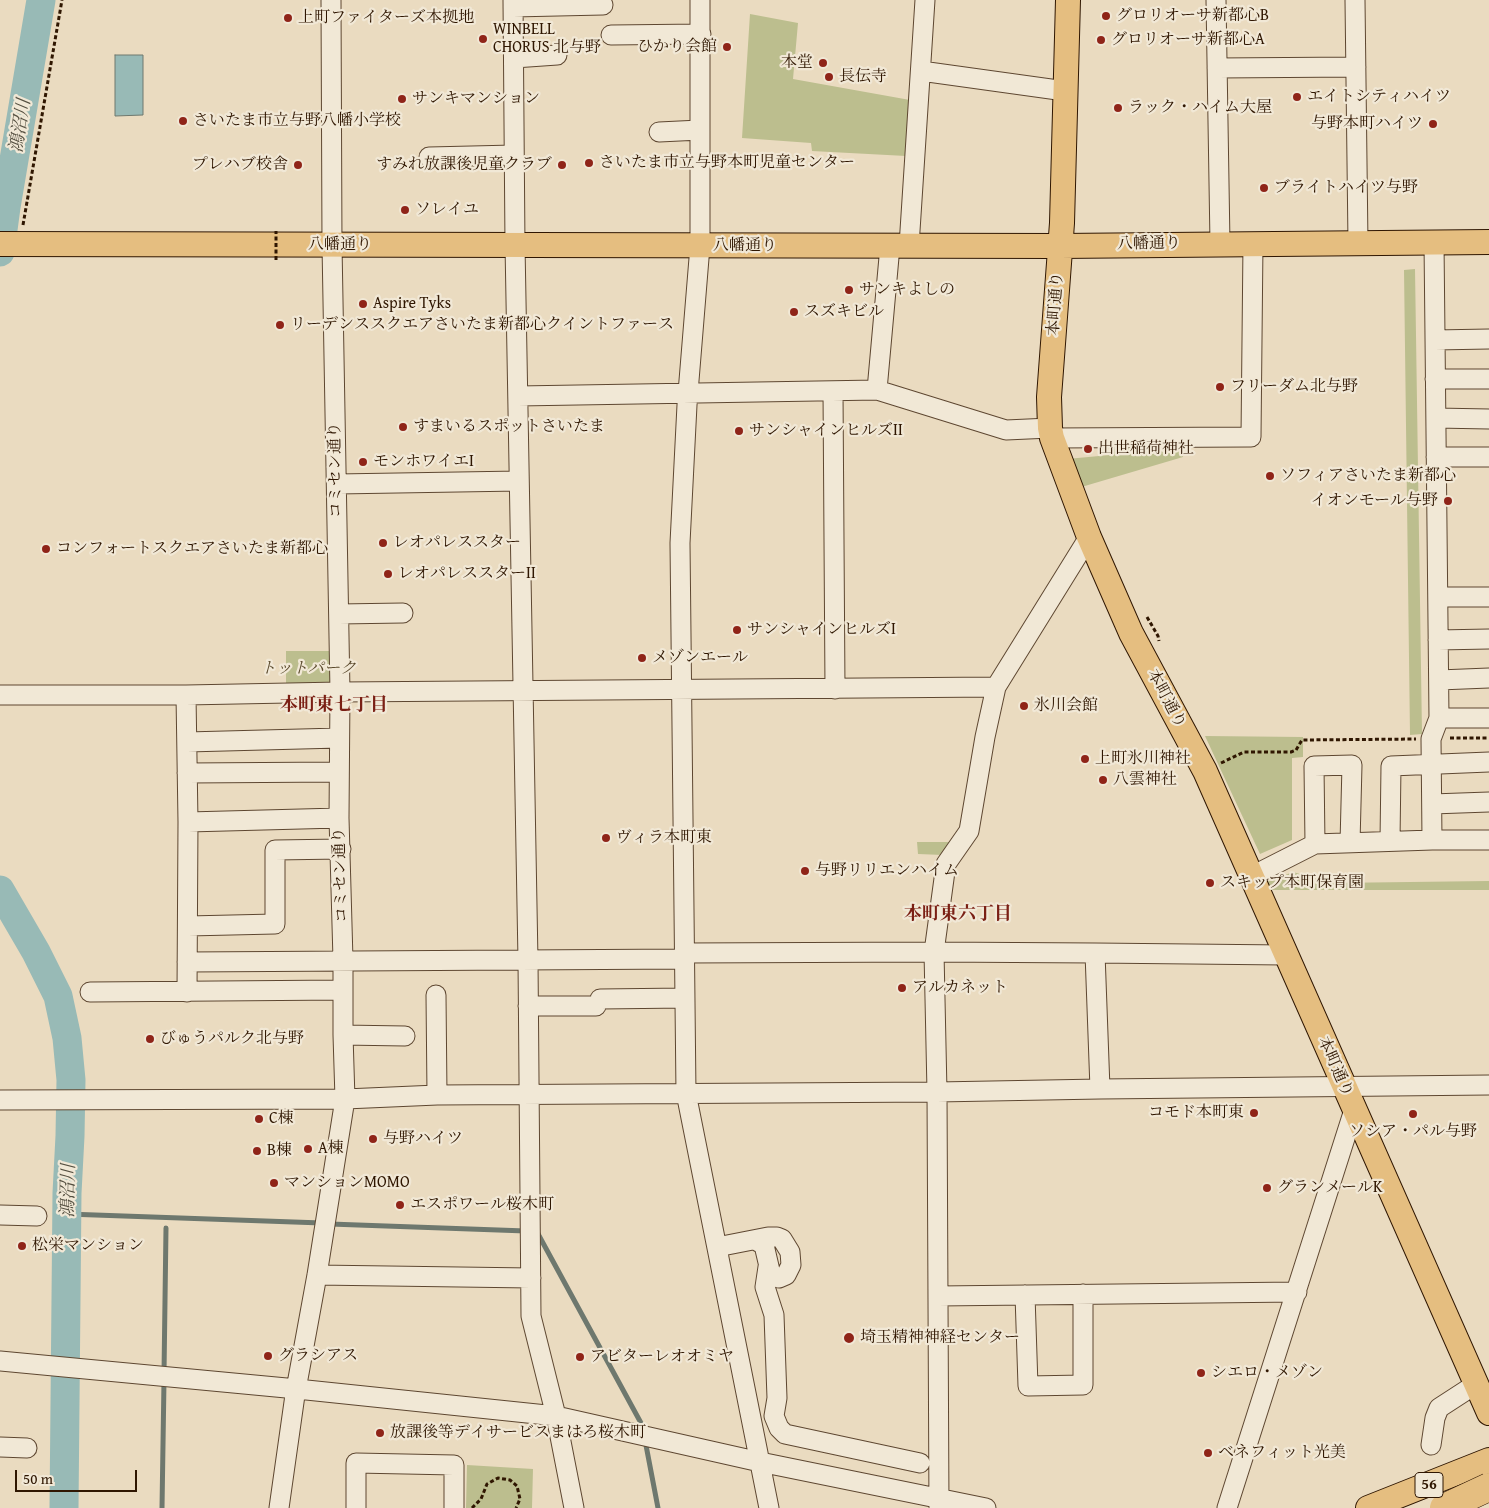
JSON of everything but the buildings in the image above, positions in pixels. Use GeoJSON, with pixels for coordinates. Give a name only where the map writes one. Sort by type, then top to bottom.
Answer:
{"type":"FeatureCollection","features":[{"type":"Feature","properties":{"kind":"highway"},"geometry":{"type":"LineString","coordinates":[[1444,1508],[1489,1487]]}},
{"type":"Feature","properties":{"kind":"main road","name":"本町通り"},"geometry":{"type":"LineString","coordinates":[[1068,0],[1062,223],[1050,397],[1051,433],[1089,537],[1131,633],[1205,771],[1489,1413]]}},
{"type":"Feature","properties":{"kind":"main road","name":"八幡通り"},"geometry":{"type":"LineString","coordinates":[[14,238],[332,245],[700,246],[1060,246],[1220,243],[1489,242]]}},
{"type":"Feature","properties":{"kind":"main road","name":"56"},"geometry":{"type":"LineString","coordinates":[[1368,1508],[1489,1460]]}},
{"type":"Feature","properties":{"kind":"street","name":"コミセン通り"},"geometry":{"type":"LineString","coordinates":[[279,1508],[344,1099],[344,990],[339,818],[339,614],[332,245],[331,0]]}},
{"type":"Feature","properties":{"kind":"street"},"geometry":{"type":"LineString","coordinates":[[700,0],[700,246],[688,395],[680,542],[686,1093],[769,1508]]}},
{"type":"Feature","properties":{"kind":"street"},"geometry":{"type":"LineString","coordinates":[[877,390],[899,246],[920,71],[925,0]]}},
{"type":"Feature","properties":{"kind":"street"},"geometry":{"type":"LineString","coordinates":[[1216,0],[1220,243]]}},
{"type":"Feature","properties":{"kind":"street"},"geometry":{"type":"LineString","coordinates":[[1355,0],[1358,243]]}},
{"type":"Feature","properties":{"kind":"street"},"geometry":{"type":"LineString","coordinates":[[574,1508],[556,1416],[531,1316],[528,960],[515,245],[513,4],[603,5]]}},
{"type":"Feature","properties":{"kind":"street"},"geometry":{"type":"LineString","coordinates":[[611,35],[701,34]]}},
{"type":"Feature","properties":{"kind":"street"},"geometry":{"type":"LineString","coordinates":[[514,58],[557,55]]}},
{"type":"Feature","properties":{"kind":"street"},"geometry":{"type":"LineString","coordinates":[[1217,68],[1356,67]]}},
{"type":"Feature","properties":{"kind":"street"},"geometry":{"type":"LineString","coordinates":[[920,71],[1066,91]]}},
{"type":"Feature","properties":{"kind":"street"},"geometry":{"type":"LineString","coordinates":[[659,132],[700,130]]}},
{"type":"Feature","properties":{"kind":"street"},"geometry":{"type":"LineString","coordinates":[[429,157],[514,156]]}},
{"type":"Feature","properties":{"kind":"street"},"geometry":{"type":"LineString","coordinates":[[1432,840],[1431,739],[1439,718],[1434,242]]}},
{"type":"Feature","properties":{"kind":"street"},"geometry":{"type":"LineString","coordinates":[[518,396],[688,395],[877,390],[1006,430],[1051,433],[1250,437],[1253,243]]}},
{"type":"Feature","properties":{"kind":"street"},"geometry":{"type":"LineString","coordinates":[[1435,340],[1489,339]]}},
{"type":"Feature","properties":{"kind":"street"},"geometry":{"type":"LineString","coordinates":[[1435,379],[1489,379]]}},
{"type":"Feature","properties":{"kind":"street"},"geometry":{"type":"LineString","coordinates":[[833,392],[835,689]]}},
{"type":"Feature","properties":{"kind":"street"},"geometry":{"type":"LineString","coordinates":[[1436,418],[1489,419]]}},
{"type":"Feature","properties":{"kind":"street"},"geometry":{"type":"LineString","coordinates":[[1436,457],[1489,456]]}},
{"type":"Feature","properties":{"kind":"street"},"geometry":{"type":"LineString","coordinates":[[337,484],[519,482]]}},
{"type":"Feature","properties":{"kind":"street"},"geometry":{"type":"LineString","coordinates":[[939,1503],[937,1092],[934,952],[946,864],[969,831],[984,737],[996,687],[1089,537]]}},
{"type":"Feature","properties":{"kind":"street"},"geometry":{"type":"LineString","coordinates":[[1438,597],[1489,598]]}},
{"type":"Feature","properties":{"kind":"street"},"geometry":{"type":"LineString","coordinates":[[339,614],[403,613]]}},
{"type":"Feature","properties":{"kind":"street"},"geometry":{"type":"LineString","coordinates":[[1438,640],[1489,639]]}},
{"type":"Feature","properties":{"kind":"street"},"geometry":{"type":"LineString","coordinates":[[1439,680],[1489,678]]}},
{"type":"Feature","properties":{"kind":"street"},"geometry":{"type":"LineString","coordinates":[[0,695],[996,687]]}},
{"type":"Feature","properties":{"kind":"street"},"geometry":{"type":"LineString","coordinates":[[186,695],[188,773],[187,992]]}},
{"type":"Feature","properties":{"kind":"street"},"geometry":{"type":"LineString","coordinates":[[1439,718],[1489,718]]}},
{"type":"Feature","properties":{"kind":"street"},"geometry":{"type":"LineString","coordinates":[[187,742],[339,738]]}},
{"type":"Feature","properties":{"kind":"street"},"geometry":{"type":"LineString","coordinates":[[1390,841],[1391,766],[1489,762]]}},
{"type":"Feature","properties":{"kind":"street"},"geometry":{"type":"LineString","coordinates":[[1315,844],[1314,766],[1352,765],[1350,843]]}},
{"type":"Feature","properties":{"kind":"street"},"geometry":{"type":"LineString","coordinates":[[188,773],[339,772]]}},
{"type":"Feature","properties":{"kind":"street"},"geometry":{"type":"LineString","coordinates":[[1432,804],[1489,802]]}},
{"type":"Feature","properties":{"kind":"street"},"geometry":{"type":"LineString","coordinates":[[188,822],[339,818]]}},
{"type":"Feature","properties":{"kind":"street"},"geometry":{"type":"LineString","coordinates":[[1252,876],[1315,844],[1489,840]]}},
{"type":"Feature","properties":{"kind":"street"},"geometry":{"type":"LineString","coordinates":[[188,926],[275,924],[275,850],[341,848]]}},
{"type":"Feature","properties":{"kind":"street"},"geometry":{"type":"LineString","coordinates":[[188,962],[528,960],[934,952],[1285,955]]}},
{"type":"Feature","properties":{"kind":"street"},"geometry":{"type":"LineString","coordinates":[[1095,954],[1100,1089]]}},
{"type":"Feature","properties":{"kind":"street"},"geometry":{"type":"LineString","coordinates":[[90,992],[344,990]]}},
{"type":"Feature","properties":{"kind":"street"},"geometry":{"type":"LineString","coordinates":[[436,996],[437,1095]]}},
{"type":"Feature","properties":{"kind":"street"},"geometry":{"type":"LineString","coordinates":[[528,1006],[685,998]]}},
{"type":"Feature","properties":{"kind":"street"},"geometry":{"type":"LineString","coordinates":[[343,1035],[405,1036]]}},
{"type":"Feature","properties":{"kind":"street"},"geometry":{"type":"LineString","coordinates":[[0,1100],[344,1099],[437,1095],[937,1092],[1489,1085]]}},
{"type":"Feature","properties":{"kind":"street"},"geometry":{"type":"LineString","coordinates":[[1227,1508],[1354,1110]]}},
{"type":"Feature","properties":{"kind":"street"},"geometry":{"type":"LineString","coordinates":[[0,1215],[37,1216]]}},
{"type":"Feature","properties":{"kind":"street"},"geometry":{"type":"LineString","coordinates":[[717,1247],[773,1236],[782,1239],[787,1245],[791,1259],[774,1316]]}},
{"type":"Feature","properties":{"kind":"street"},"geometry":{"type":"LineString","coordinates":[[755,1240],[764,1245],[771,1275],[779,1278],[786,1274]]}},
{"type":"Feature","properties":{"kind":"street"},"geometry":{"type":"LineString","coordinates":[[768,1267],[765,1287],[774,1316],[777,1398],[774,1416],[775,1421],[785,1434],[920,1463]]}},
{"type":"Feature","properties":{"kind":"street"},"geometry":{"type":"LineString","coordinates":[[317,1275],[531,1278]]}},
{"type":"Feature","properties":{"kind":"street"},"geometry":{"type":"LineString","coordinates":[[938,1296],[1297,1292]]}},
{"type":"Feature","properties":{"kind":"street"},"geometry":{"type":"LineString","coordinates":[[1025,1295],[1028,1386],[1083,1385],[1083,1294]]}},
{"type":"Feature","properties":{"kind":"street"},"geometry":{"type":"LineString","coordinates":[[0,1361],[556,1416],[939,1503],[986,1508]]}},
{"type":"Feature","properties":{"kind":"street"},"geometry":{"type":"LineString","coordinates":[[1431,1445],[1435,1418],[1439,1408],[1476,1384]]}},
{"type":"Feature","properties":{"kind":"street"},"geometry":{"type":"LineString","coordinates":[[0,1447],[27,1448]]}},
{"type":"Feature","properties":{"kind":"street"},"geometry":{"type":"LineString","coordinates":[[356,1508],[356,1463],[454,1465],[454,1508]]}},
{"type":"Feature","properties":{"kind":"path"},"geometry":{"type":"LineString","coordinates":[[14,238],[62,0]]}},
{"type":"Feature","properties":{"kind":"path"},"geometry":{"type":"LineString","coordinates":[[276,231],[276,260]]}},
{"type":"Feature","properties":{"kind":"path"},"geometry":{"type":"LineString","coordinates":[[1205,771],[1244,752],[1291,752],[1296,750],[1302,740],[1489,738]]}},
{"type":"Feature","properties":{"kind":"path"},"geometry":{"type":"LineString","coordinates":[[472,1508],[480,1499],[487,1484],[498,1478],[510,1480],[517,1486],[520,1499],[516,1508]]}},
{"type":"Feature","properties":{"kind":"green space"},"geometry":{"type":"Polygon","coordinates":[[[750,14],[798,23],[793,79],[910,100],[906,156],[812,151],[811,143],[742,138],[750,14]]]}},
{"type":"Feature","properties":{"kind":"green space"},"geometry":{"type":"Polygon","coordinates":[[[1415,269],[1422,734],[1410,735],[1404,270],[1415,269]]]}},
{"type":"Feature","properties":{"kind":"green space"},"geometry":{"type":"Polygon","coordinates":[[[1182,440],[1183,457],[1078,488],[1067,459],[1110,455],[1110,441],[1182,440]]]}},
{"type":"Feature","properties":{"kind":"green space","name":"トットパーク"},"geometry":{"type":"Polygon","coordinates":[[[286,651],[330,651],[330,687],[286,687],[286,651]]]}},
{"type":"Feature","properties":{"kind":"green space"},"geometry":{"type":"Polygon","coordinates":[[[1205,736],[1303,737],[1303,757],[1292,758],[1292,840],[1260,854],[1205,736]]]}},
{"type":"Feature","properties":{"kind":"green space"},"geometry":{"type":"Polygon","coordinates":[[[917,842],[950,842],[943,855],[918,854],[917,842]]]}},
{"type":"Feature","properties":{"kind":"green space"},"geometry":{"type":"Polygon","coordinates":[[[1293,872],[1331,883],[1489,881],[1489,890],[1271,890],[1267,882],[1293,872]]]}},
{"type":"Feature","properties":{"kind":"green space"},"geometry":{"type":"Polygon","coordinates":[[[467,1465],[533,1469],[532,1508],[466,1508],[467,1465]]]}},
{"type":"Feature","properties":{"kind":"water"},"geometry":{"type":"Polygon","coordinates":[[[115,55],[143,55],[143,115],[115,116],[115,55]]]}},
{"type":"Feature","properties":{"kind":"waterway","name":"鴻沼川"},"geometry":{"type":"LineString","coordinates":[[0,252],[41,0]]}},
{"type":"Feature","properties":{"kind":"waterway","name":"鴻沼川"},"geometry":{"type":"LineString","coordinates":[[0,890],[36,952],[58,996],[67,1038],[71,1080],[67,1193],[64,1508]]}},
{"type":"Feature","properties":{"kind":"waterway"},"geometry":{"type":"LineString","coordinates":[[67,1214],[322,1223]]}},
{"type":"Feature","properties":{"kind":"waterway"},"geometry":{"type":"LineString","coordinates":[[330,1224],[526,1231]]}},
{"type":"Feature","properties":{"kind":"waterway"},"geometry":{"type":"LineString","coordinates":[[164,1373],[166,1228]]}},
{"type":"Feature","properties":{"kind":"waterway"},"geometry":{"type":"LineString","coordinates":[[537,1232],[641,1423],[643,1432]]}},
{"type":"Feature","properties":{"kind":"waterway"},"geometry":{"type":"LineString","coordinates":[[162,1508],[164,1381]]}},
{"type":"Feature","properties":{"kind":"waterway"},"geometry":{"type":"LineString","coordinates":[[645,1440],[658,1508]]}},
{"type":"Feature","properties":{"kind":"place","name":"グロリオーサ新都心B"},"geometry":{"type":"Point","coordinates":[1106,16]}},
{"type":"Feature","properties":{"kind":"place","name":"上町ファイターズ本拠地"},"geometry":{"type":"Point","coordinates":[288,18]}},
{"type":"Feature","properties":{"kind":"place","name":"WINBELL CHORUS 北与野"},"geometry":{"type":"Point","coordinates":[483,39]}},
{"type":"Feature","properties":{"kind":"place","name":"グロリオーサ新都心A"},"geometry":{"type":"Point","coordinates":[1101,40]}},
{"type":"Feature","properties":{"kind":"place","name":"ひかり会館"},"geometry":{"type":"Point","coordinates":[727,47]}},
{"type":"Feature","properties":{"kind":"place","name":"本堂"},"geometry":{"type":"Point","coordinates":[823,63]}},
{"type":"Feature","properties":{"kind":"place","name":"長伝寺"},"geometry":{"type":"Point","coordinates":[829,77]}},
{"type":"Feature","properties":{"kind":"place","name":"エイトシティハイツ"},"geometry":{"type":"Point","coordinates":[1297,97]}},
{"type":"Feature","properties":{"kind":"place","name":"サンキマンション"},"geometry":{"type":"Point","coordinates":[402,99]}},
{"type":"Feature","properties":{"kind":"place","name":"ラック・ハイム大屋"},"geometry":{"type":"Point","coordinates":[1118,108]}},
{"type":"Feature","properties":{"kind":"place","name":"さいたま市立与野八幡小学校"},"geometry":{"type":"Point","coordinates":[183,121]}},
{"type":"Feature","properties":{"kind":"place","name":"与野本町ハイツ"},"geometry":{"type":"Point","coordinates":[1433,124]}},
{"type":"Feature","properties":{"kind":"place","name":"さいたま市立与野本町児童センター"},"geometry":{"type":"Point","coordinates":[589,163]}},
{"type":"Feature","properties":{"kind":"place","name":"プレハブ校舎"},"geometry":{"type":"Point","coordinates":[298,165]}},
{"type":"Feature","properties":{"kind":"place","name":"すみれ放課後児童クラブ"},"geometry":{"type":"Point","coordinates":[562,165]}},
{"type":"Feature","properties":{"kind":"place","name":"ブライトハイツ与野"},"geometry":{"type":"Point","coordinates":[1264,188]}},
{"type":"Feature","properties":{"kind":"place","name":"ソレイユ"},"geometry":{"type":"Point","coordinates":[405,210]}},
{"type":"Feature","properties":{"kind":"place","name":"サンキよしの"},"geometry":{"type":"Point","coordinates":[849,290]}},
{"type":"Feature","properties":{"kind":"place","name":"Aspire Tyks"},"geometry":{"type":"Point","coordinates":[363,304]}},
{"type":"Feature","properties":{"kind":"place","name":"スズキビル"},"geometry":{"type":"Point","coordinates":[794,312]}},
{"type":"Feature","properties":{"kind":"place","name":"リーデンススクエアさいたま新都心クイントファース"},"geometry":{"type":"Point","coordinates":[280,325]}},
{"type":"Feature","properties":{"kind":"place","name":"フリーダム北与野"},"geometry":{"type":"Point","coordinates":[1220,387]}},
{"type":"Feature","properties":{"kind":"place","name":"すまいるスポットさいたま"},"geometry":{"type":"Point","coordinates":[403,427]}},
{"type":"Feature","properties":{"kind":"place","name":"サンシャインヒルズⅡ"},"geometry":{"type":"Point","coordinates":[739,431]}},
{"type":"Feature","properties":{"kind":"place","name":"出世稲荷神社"},"geometry":{"type":"Point","coordinates":[1088,449]}},
{"type":"Feature","properties":{"kind":"place","name":"モンホワイエⅠ"},"geometry":{"type":"Point","coordinates":[363,462]}},
{"type":"Feature","properties":{"kind":"place","name":"ソフィアさいたま新都心"},"geometry":{"type":"Point","coordinates":[1270,476]}},
{"type":"Feature","properties":{"kind":"place","name":"イオンモール与野"},"geometry":{"type":"Point","coordinates":[1448,501]}},
{"type":"Feature","properties":{"kind":"place","name":"レオパレススター"},"geometry":{"type":"Point","coordinates":[383,543]}},
{"type":"Feature","properties":{"kind":"place","name":"コンフォートスクエアさいたま新都心"},"geometry":{"type":"Point","coordinates":[46,549]}},
{"type":"Feature","properties":{"kind":"place","name":"レオパレススターⅡ"},"geometry":{"type":"Point","coordinates":[388,574]}},
{"type":"Feature","properties":{"kind":"place","name":"サンシャインヒルズⅠ"},"geometry":{"type":"Point","coordinates":[737,630]}},
{"type":"Feature","properties":{"kind":"place","name":"メゾンエール"},"geometry":{"type":"Point","coordinates":[642,658]}},
{"type":"Feature","properties":{"kind":"place","name":"氷川会館"},"geometry":{"type":"Point","coordinates":[1024,706]}},
{"type":"Feature","properties":{"kind":"place","name":"上町氷川神社"},"geometry":{"type":"Point","coordinates":[1085,759]}},
{"type":"Feature","properties":{"kind":"place","name":"八雲神社"},"geometry":{"type":"Point","coordinates":[1103,780]}},
{"type":"Feature","properties":{"kind":"place","name":"ヴィラ本町東"},"geometry":{"type":"Point","coordinates":[606,838]}},
{"type":"Feature","properties":{"kind":"place","name":"与野リリエンハイム"},"geometry":{"type":"Point","coordinates":[805,871]}},
{"type":"Feature","properties":{"kind":"place","name":"スキップ本町保育園"},"geometry":{"type":"Point","coordinates":[1210,883]}},
{"type":"Feature","properties":{"kind":"place","name":"アルカネット"},"geometry":{"type":"Point","coordinates":[902,988]}},
{"type":"Feature","properties":{"kind":"place","name":"びゅうパルク北与野"},"geometry":{"type":"Point","coordinates":[150,1039]}},
{"type":"Feature","properties":{"kind":"place","name":"コモド本町東"},"geometry":{"type":"Point","coordinates":[1254,1113]}},
{"type":"Feature","properties":{"kind":"place","name":"ソシア・パル与野"},"geometry":{"type":"Point","coordinates":[1413,1114]}},
{"type":"Feature","properties":{"kind":"place","name":"C棟"},"geometry":{"type":"Point","coordinates":[259,1119]}},
{"type":"Feature","properties":{"kind":"place","name":"与野ハイツ"},"geometry":{"type":"Point","coordinates":[373,1139]}},
{"type":"Feature","properties":{"kind":"place","name":"A棟"},"geometry":{"type":"Point","coordinates":[308,1149]}},
{"type":"Feature","properties":{"kind":"place","name":"B棟"},"geometry":{"type":"Point","coordinates":[257,1151]}},
{"type":"Feature","properties":{"kind":"place","name":"マンションMOMO"},"geometry":{"type":"Point","coordinates":[274,1183]}},
{"type":"Feature","properties":{"kind":"place","name":"グランメールK"},"geometry":{"type":"Point","coordinates":[1267,1188]}},
{"type":"Feature","properties":{"kind":"place","name":"エスポワール桜木町"},"geometry":{"type":"Point","coordinates":[400,1205]}},
{"type":"Feature","properties":{"kind":"place","name":"松栄マンション"},"geometry":{"type":"Point","coordinates":[22,1246]}},
{"type":"Feature","properties":{"kind":"place","name":"埼玉精神神経センター"},"geometry":{"type":"Point","coordinates":[849,1338]}},
{"type":"Feature","properties":{"kind":"place","name":"グラシアス"},"geometry":{"type":"Point","coordinates":[268,1356]}},
{"type":"Feature","properties":{"kind":"place","name":"アビターレオオミヤ"},"geometry":{"type":"Point","coordinates":[580,1357]}},
{"type":"Feature","properties":{"kind":"place","name":"シエロ・メゾン"},"geometry":{"type":"Point","coordinates":[1201,1373]}},
{"type":"Feature","properties":{"kind":"place","name":"放課後等デイサービスまはろ桜木町"},"geometry":{"type":"Point","coordinates":[380,1433]}},
{"type":"Feature","properties":{"kind":"place","name":"ベネフィット光美"},"geometry":{"type":"Point","coordinates":[1208,1453]}},
{"type":"Feature","properties":{"kind":"district","name":"本町東七丁目"},"geometry":{"type":"Point","coordinates":[334,705]}},
{"type":"Feature","properties":{"kind":"district","name":"本町東六丁目"},"geometry":{"type":"Point","coordinates":[958,914]}}]}
